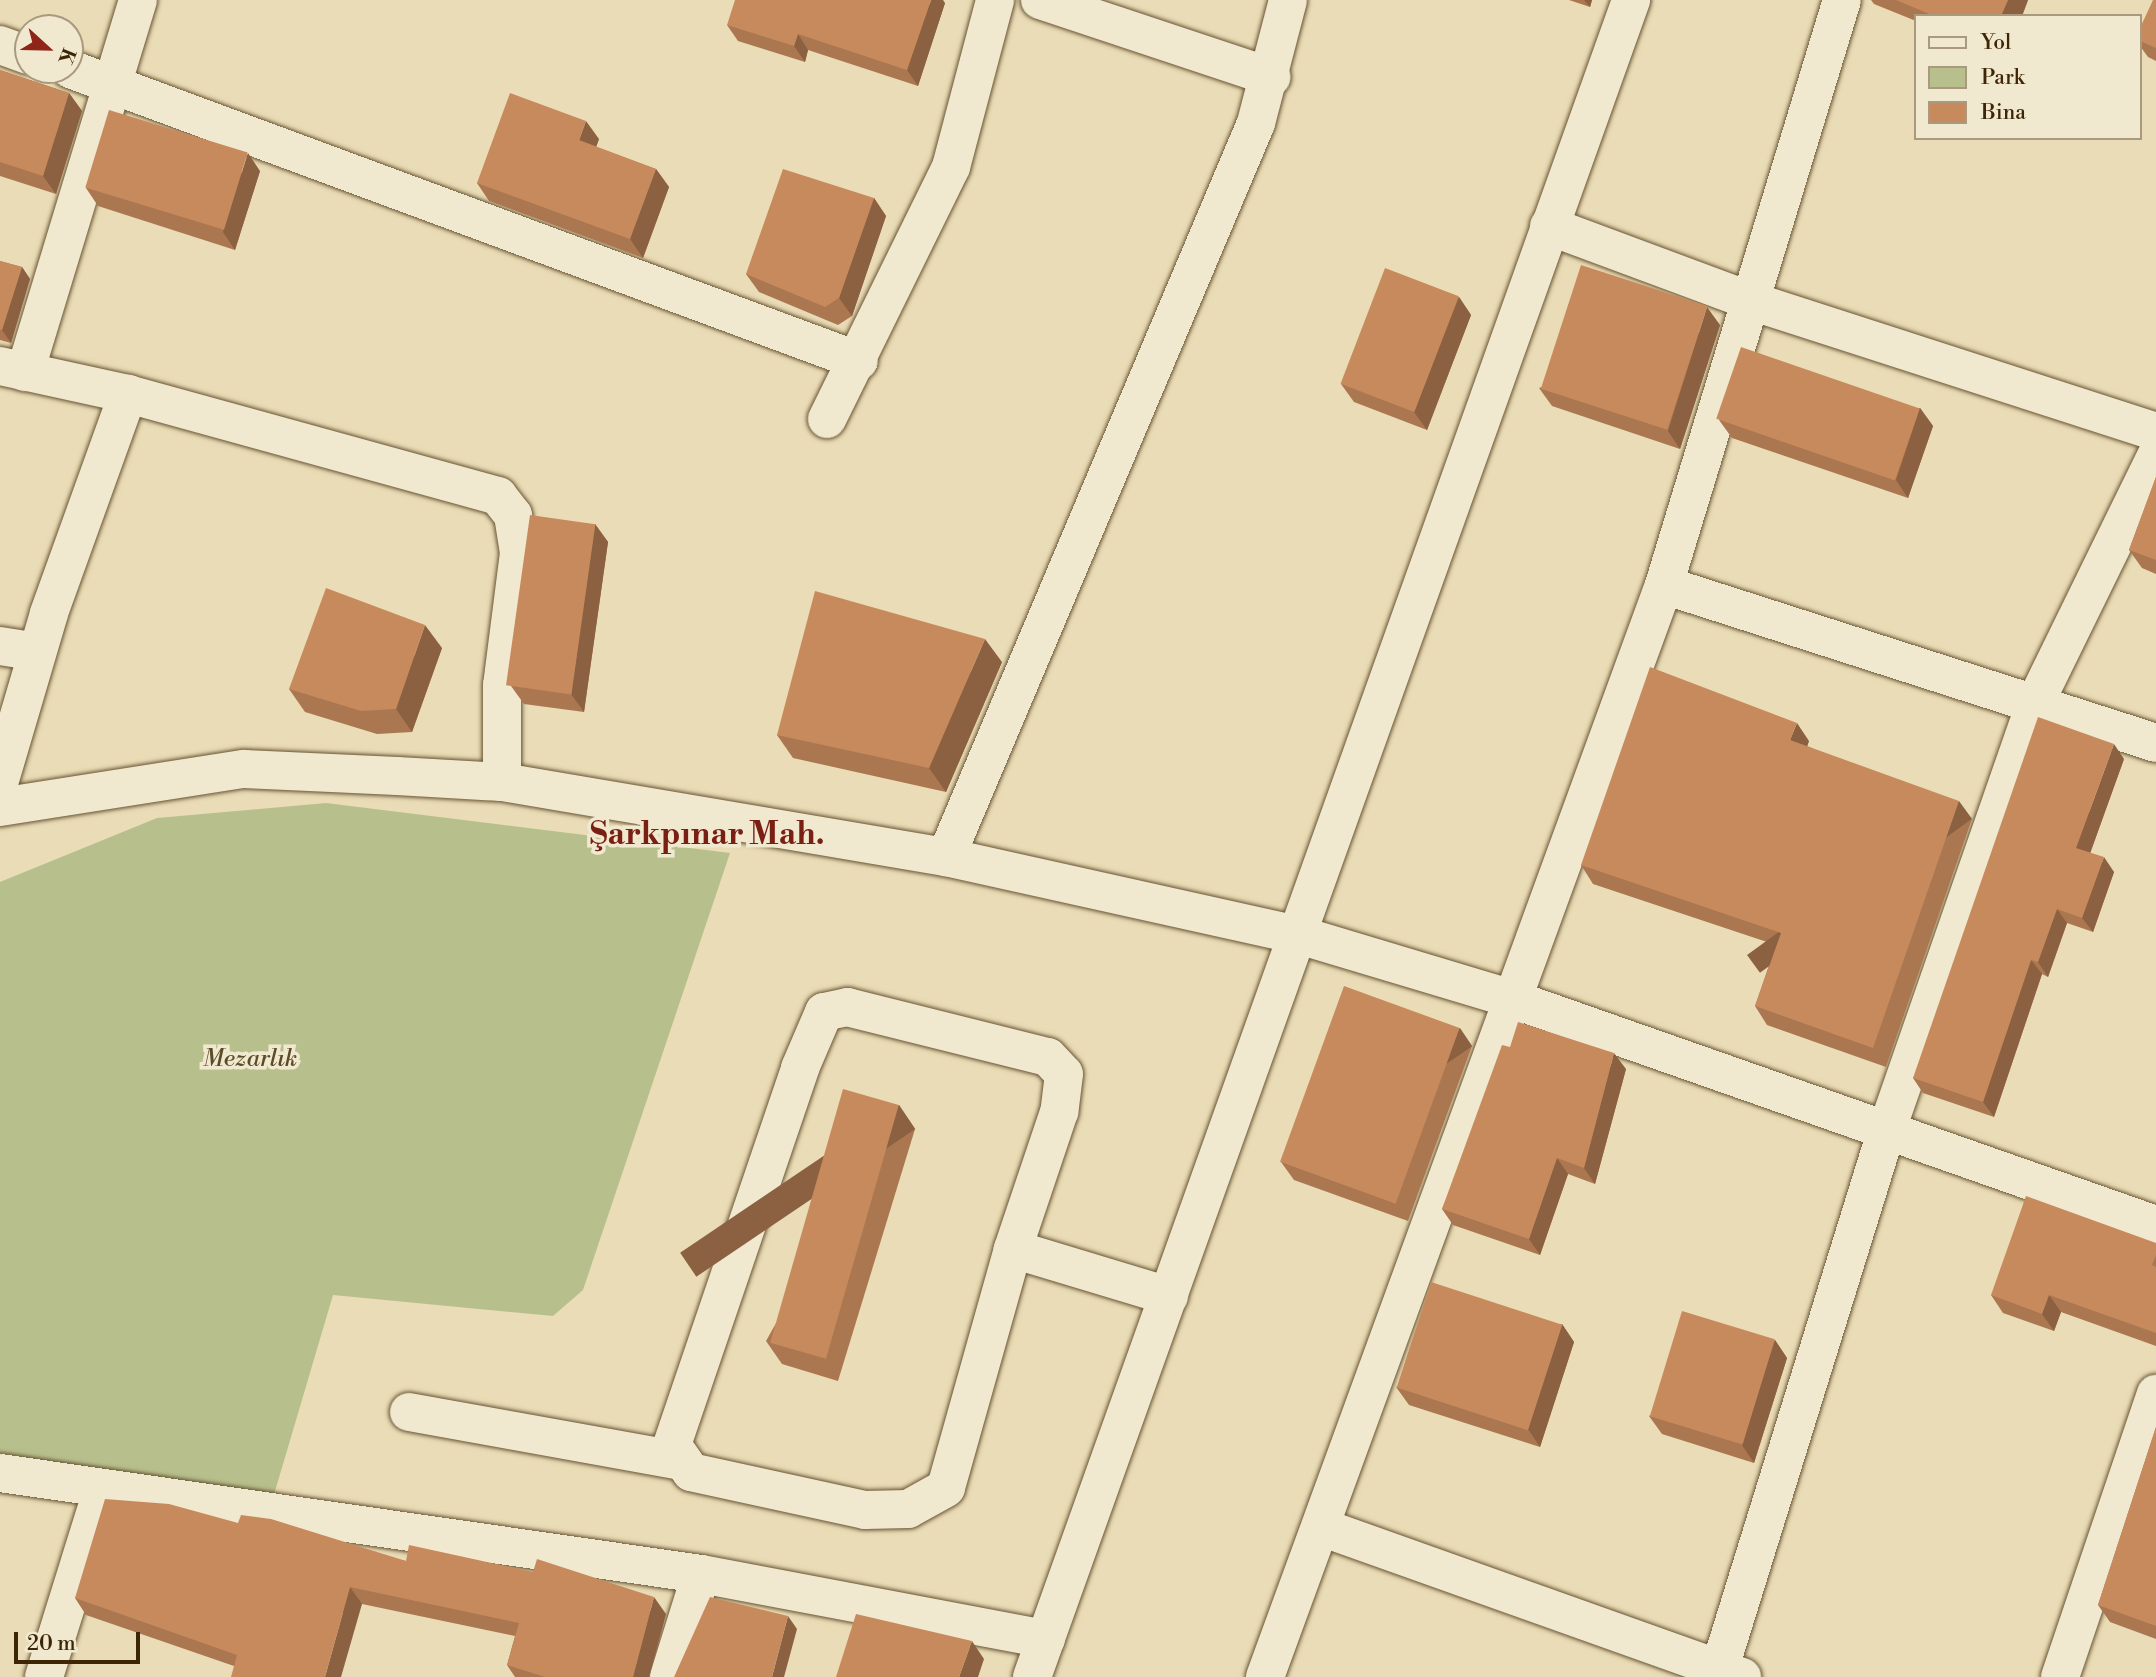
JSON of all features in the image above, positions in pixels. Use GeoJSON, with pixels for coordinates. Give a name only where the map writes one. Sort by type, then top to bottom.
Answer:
{"type":"FeatureCollection","features":[{"type":"Feature","properties":{"kind":"street"},"geometry":{"type":"LineString","coordinates":[[138,0],[115,84],[12,369],[128,394],[498,496],[513,515],[519,553],[502,685],[502,782]]}},
{"type":"Feature","properties":{"kind":"street"},"geometry":{"type":"LineString","coordinates":[[827,419],[859,361],[951,167],[995,0]]}},
{"type":"Feature","properties":{"kind":"street"},"geometry":{"type":"LineString","coordinates":[[1040,0],[1272,76]]}},
{"type":"Feature","properties":{"kind":"street"},"geometry":{"type":"LineString","coordinates":[[946,857],[1272,76],[1288,0]]}},
{"type":"Feature","properties":{"kind":"street"},"geometry":{"type":"LineString","coordinates":[[1032,1677],[1631,0]]}},
{"type":"Feature","properties":{"kind":"street"},"geometry":{"type":"LineString","coordinates":[[1265,1677],[1515,1000],[1664,585],[1842,0]]}},
{"type":"Feature","properties":{"kind":"street"},"geometry":{"type":"LineString","coordinates":[[84,74],[859,361]]}},
{"type":"Feature","properties":{"kind":"street"},"geometry":{"type":"LineString","coordinates":[[1549,226],[1751,301],[2156,432]]}},
{"type":"Feature","properties":{"kind":"street"},"geometry":{"type":"LineString","coordinates":[[0,780],[37,652],[128,394]]}},
{"type":"Feature","properties":{"kind":"street"},"geometry":{"type":"LineString","coordinates":[[1321,1527],[1726,1675],[1886,1132],[2036,701],[2156,456]]}},
{"type":"Feature","properties":{"kind":"street"},"geometry":{"type":"LineString","coordinates":[[1664,585],[2036,701],[2156,743]]}},
{"type":"Feature","properties":{"kind":"street"},"geometry":{"type":"LineString","coordinates":[[0,646],[37,652]]}},
{"type":"Feature","properties":{"kind":"street"},"geometry":{"type":"LineString","coordinates":[[0,807],[244,769],[502,782],[946,857],[1299,935],[1515,1000],[2156,1225]]}},
{"type":"Feature","properties":{"kind":"street"},"geometry":{"type":"LineString","coordinates":[[409,1412],[677,1460],[691,1472],[864,1510],[926,1502],[946,1488],[1013,1249],[1059,1112],[1064,1074],[1048,1057],[848,1007],[824,1012],[675,1424],[677,1460]]}},
{"type":"Feature","properties":{"kind":"street"},"geometry":{"type":"LineString","coordinates":[[1013,1249],[1170,1296]]}},
{"type":"Feature","properties":{"kind":"street"},"geometry":{"type":"LineString","coordinates":[[2060,1677],[2156,1394]]}},
{"type":"Feature","properties":{"kind":"street"},"geometry":{"type":"LineString","coordinates":[[0,1473],[102,1491],[701,1574],[1046,1639]]}},
{"type":"Feature","properties":{"kind":"street"},"geometry":{"type":"LineString","coordinates":[[44,1677],[102,1491]]}},
{"type":"Feature","properties":{"kind":"street"},"geometry":{"type":"LineString","coordinates":[[669,1677],[701,1574]]}},
{"type":"Feature","properties":{"kind":"green space","name":"Mezarlık"},"geometry":{"type":"Polygon","coordinates":[[[326,803],[730,853],[583,1290],[553,1316],[333,1295],[273,1498],[0,1453],[0,882],[157,818],[326,803]]]}},
{"type":"Feature","properties":{"kind":"building"},"geometry":{"type":"Polygon","coordinates":[[[735,0],[931,0],[907,70],[798,34],[794,46],[727,25],[735,0]]]}},
{"type":"Feature","properties":{"kind":"building"},"geometry":{"type":"Polygon","coordinates":[[[1896,0],[2008,0],[2002,14],[1929,14],[1896,0]]]}},
{"type":"Feature","properties":{"kind":"building"},"geometry":{"type":"Polygon","coordinates":[[[2153,0],[2156,0],[2156,48],[2142,42],[2142,24],[2153,0]]]}},
{"type":"Feature","properties":{"kind":"building"},"geometry":{"type":"Polygon","coordinates":[[[0,70],[14,75],[14,84],[42,84],[69,93],[43,176],[0,162],[0,70]]]}},
{"type":"Feature","properties":{"kind":"building"},"geometry":{"type":"Polygon","coordinates":[[[510,93],[586,121],[579,140],[656,169],[630,239],[477,183],[510,93]]]}},
{"type":"Feature","properties":{"kind":"building"},"geometry":{"type":"Polygon","coordinates":[[[109,110],[248,152],[224,230],[85,187],[109,110]]]}},
{"type":"Feature","properties":{"kind":"building"},"geometry":{"type":"Polygon","coordinates":[[[783,169],[874,198],[839,298],[825,307],[746,274],[783,169]]]}},
{"type":"Feature","properties":{"kind":"building"},"geometry":{"type":"Polygon","coordinates":[[[0,261],[22,267],[2,330],[0,330],[0,261]]]}},
{"type":"Feature","properties":{"kind":"building"},"geometry":{"type":"Polygon","coordinates":[[[1581,265],[1707,306],[1667,430],[1541,389],[1581,265]]]}},
{"type":"Feature","properties":{"kind":"building"},"geometry":{"type":"Polygon","coordinates":[[[1385,268],[1459,296],[1414,412],[1341,384],[1385,268]]]}},
{"type":"Feature","properties":{"kind":"building"},"geometry":{"type":"Polygon","coordinates":[[[1741,347],[1920,409],[1895,480],[1716,419],[1741,347]]]}},
{"type":"Feature","properties":{"kind":"building"},"geometry":{"type":"Polygon","coordinates":[[[2156,477],[2156,560],[2129,550],[2156,477]]]}},
{"type":"Feature","properties":{"kind":"building"},"geometry":{"type":"Polygon","coordinates":[[[530,515],[595,524],[571,695],[506,685],[530,515]]]}},
{"type":"Feature","properties":{"kind":"building"},"geometry":{"type":"Polygon","coordinates":[[[326,588],[425,625],[396,709],[361,711],[289,689],[326,588]]]}},
{"type":"Feature","properties":{"kind":"building"},"geometry":{"type":"Polygon","coordinates":[[[815,591],[985,639],[929,768],[777,735],[815,591]]]}},
{"type":"Feature","properties":{"kind":"building"},"geometry":{"type":"Polygon","coordinates":[[[1650,667],[1797,723],[1790,740],[1959,801],[1873,1048],[1755,1006],[1781,933],[1581,865],[1650,667]]]}},
{"type":"Feature","properties":{"kind":"building"},"geometry":{"type":"Polygon","coordinates":[[[2038,717],[2114,744],[2076,848],[2104,857],[2082,918],[2057,909],[2038,962],[2031,960],[1983,1102],[1913,1078],[2038,717]]]}},
{"type":"Feature","properties":{"kind":"building"},"geometry":{"type":"Polygon","coordinates":[[[1344,986],[1460,1028],[1396,1204],[1280,1162],[1344,986]]]}},
{"type":"Feature","properties":{"kind":"building"},"geometry":{"type":"Polygon","coordinates":[[[1518,1022],[1614,1053],[1584,1168],[1557,1158],[1529,1239],[1442,1209],[1502,1045],[1510,1047],[1518,1022]]]}},
{"type":"Feature","properties":{"kind":"building"},"geometry":{"type":"Polygon","coordinates":[[[843,1089],[899,1105],[826,1359],[770,1343],[843,1089]]]}},
{"type":"Feature","properties":{"kind":"building"},"geometry":{"type":"Polygon","coordinates":[[[2026,1196],[2156,1243],[2156,1255],[2152,1265],[2156,1267],[2156,1333],[2049,1295],[2042,1314],[1991,1295],[2026,1196]]]}},
{"type":"Feature","properties":{"kind":"building"},"geometry":{"type":"Polygon","coordinates":[[[1431,1282],[1562,1325],[1528,1430],[1397,1388],[1431,1282]]]}},
{"type":"Feature","properties":{"kind":"building"},"geometry":{"type":"Polygon","coordinates":[[[1682,1311],[1775,1339],[1743,1445],[1650,1416],[1682,1311]]]}},
{"type":"Feature","properties":{"kind":"building"},"geometry":{"type":"Polygon","coordinates":[[[2156,1427],[2156,1626],[2098,1605],[2156,1427]]]}},
{"type":"Feature","properties":{"kind":"building"},"geometry":{"type":"Polygon","coordinates":[[[105,1499],[169,1504],[238,1523],[241,1515],[271,1519],[406,1561],[409,1545],[533,1572],[537,1559],[654,1597],[633,1677],[545,1677],[507,1665],[519,1623],[350,1587],[325,1677],[231,1677],[237,1655],[75,1598],[105,1499]]]}},
{"type":"Feature","properties":{"kind":"building"},"geometry":{"type":"Polygon","coordinates":[[[710,1597],[788,1616],[772,1677],[674,1677],[710,1597]]]}},
{"type":"Feature","properties":{"kind":"building"},"geometry":{"type":"Polygon","coordinates":[[[856,1614],[972,1641],[959,1677],[836,1677],[856,1614]]]}},
{"type":"Feature","properties":{"kind":"district","name":"Şarkpınar Mah."},"geometry":{"type":"Point","coordinates":[707,834]}}]}
